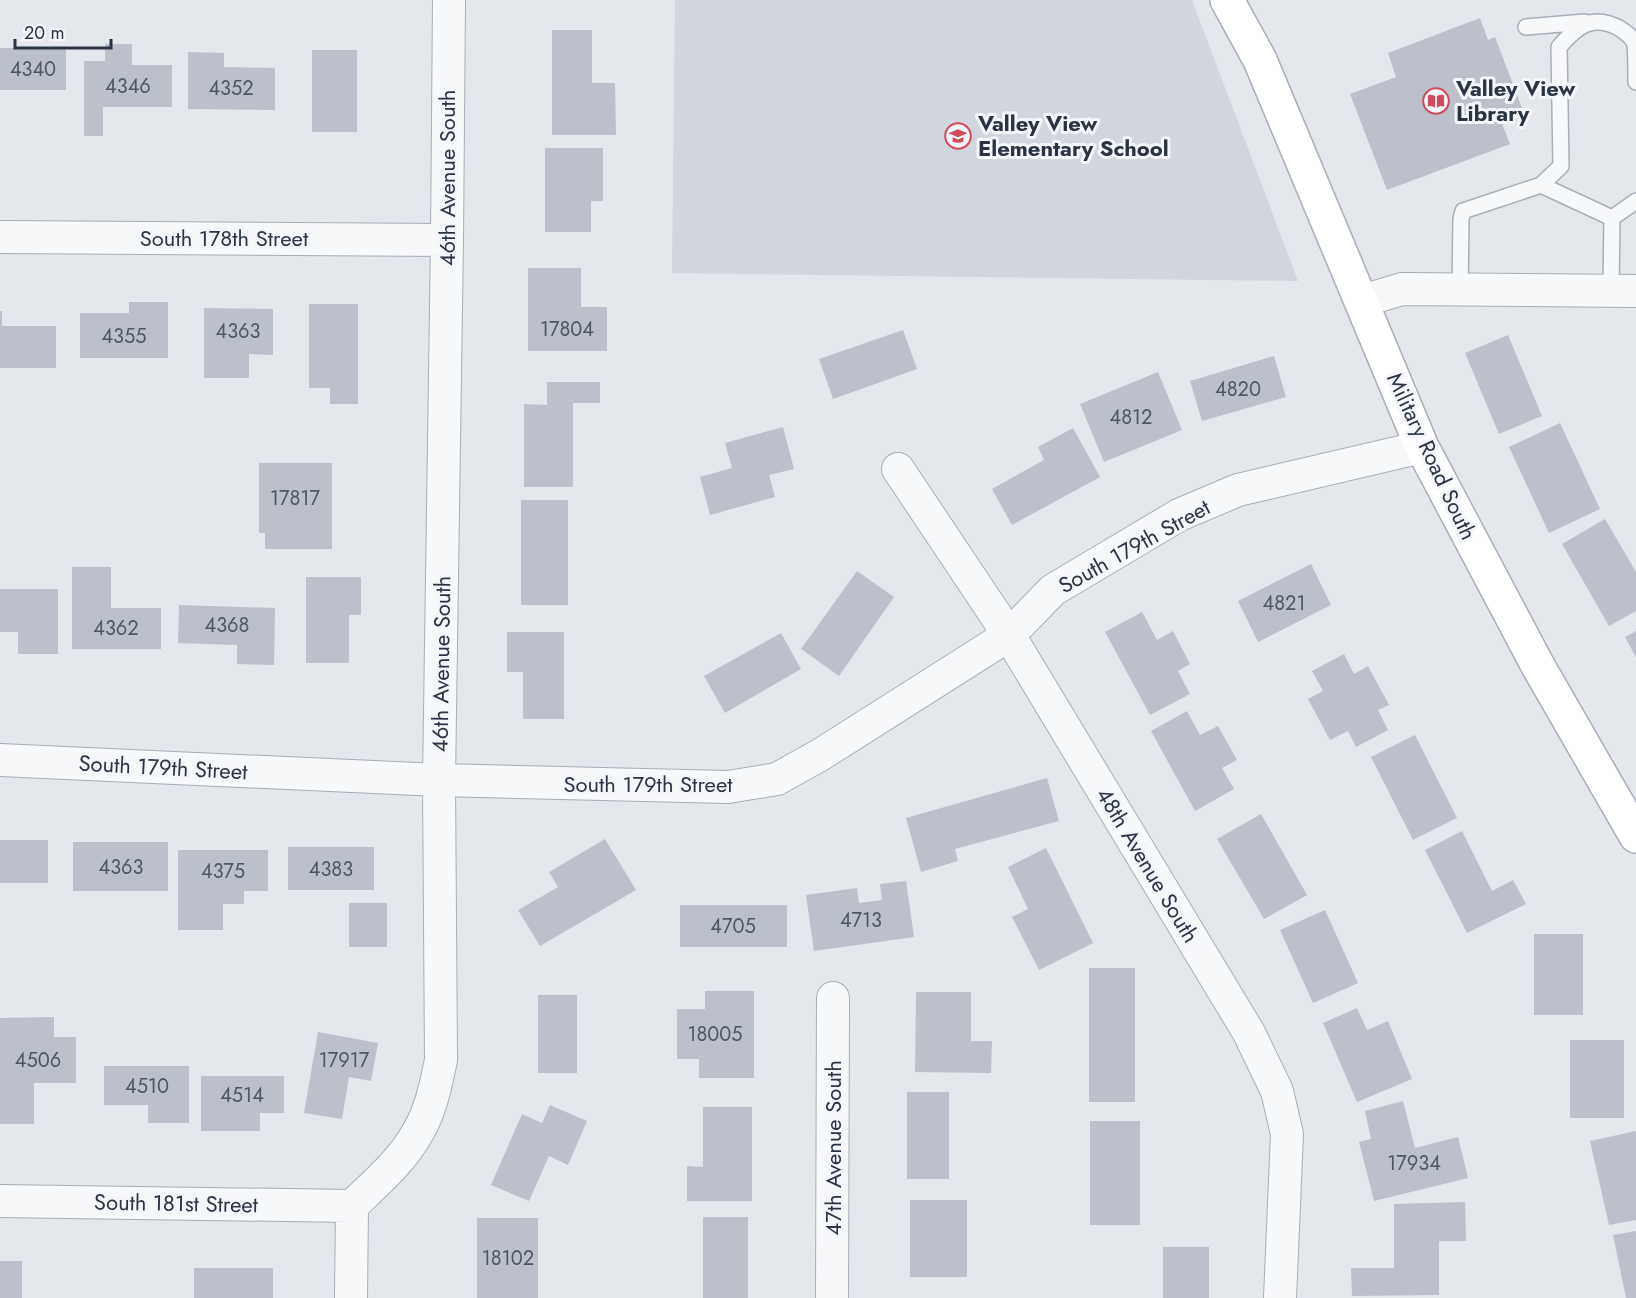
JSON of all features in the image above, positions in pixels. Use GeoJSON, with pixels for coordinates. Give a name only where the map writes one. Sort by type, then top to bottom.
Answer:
{"type":"FeatureCollection","features":[{"type":"Feature","properties":{"kind":"main road","name":"Military Road South"},"geometry":{"type":"LineString","coordinates":[[1227,0],[1260,60],[1422,447],[1538,666],[1636,836]]}},
{"type":"Feature","properties":{"kind":"main road","name":"Military Road South"},"geometry":{"type":"LineString","coordinates":[[1246,0],[1260,60]]}},
{"type":"Feature","properties":{"kind":"street","name":"46th Avenue South"},"geometry":{"type":"LineString","coordinates":[[352,1206],[390,1170],[419,1131],[434,1093],[441,1060],[439,780],[448,0]]}},
{"type":"Feature","properties":{"kind":"street","name":"South 178th Street"},"geometry":{"type":"LineString","coordinates":[[0,237],[447,240]]}},
{"type":"Feature","properties":{"kind":"street"},"geometry":{"type":"LineString","coordinates":[[1362,301],[1402,289],[1624,291]]}},
{"type":"Feature","properties":{"kind":"street","name":"South 179th Street"},"geometry":{"type":"LineString","coordinates":[[0,760],[439,780],[728,787],[777,779],[820,755],[1009,635],[1053,590],[1179,515],[1238,490],[1375,456],[1422,447]]}},
{"type":"Feature","properties":{"kind":"street","name":"48th Avenue South"},"geometry":{"type":"LineString","coordinates":[[898,469],[1009,635],[1249,1033],[1277,1091],[1287,1134],[1280,1298]]}},
{"type":"Feature","properties":{"kind":"street","name":"47th Avenue South"},"geometry":{"type":"LineString","coordinates":[[832,1298],[834,998]]}},
{"type":"Feature","properties":{"kind":"street","name":"South 181st Street"},"geometry":{"type":"LineString","coordinates":[[0,1201],[352,1206]]}},
{"type":"Feature","properties":{"kind":"street"},"geometry":{"type":"LineString","coordinates":[[351,1298],[352,1206]]}},
{"type":"Feature","properties":{"kind":"lane"},"geometry":{"type":"LineString","coordinates":[[1460,289],[1463,211],[1541,185],[1561,166],[1559,47],[1571,33],[1591,22]]}},
{"type":"Feature","properties":{"kind":"lane"},"geometry":{"type":"LineString","coordinates":[[1526,27],[1591,22],[1608,23],[1627,33],[1635,43],[1636,82]]}},
{"type":"Feature","properties":{"kind":"lane"},"geometry":{"type":"LineString","coordinates":[[1541,185],[1612,218]]}},
{"type":"Feature","properties":{"kind":"lane"},"geometry":{"type":"LineString","coordinates":[[1612,218],[1636,201]]}},
{"type":"Feature","properties":{"kind":"lane"},"geometry":{"type":"LineString","coordinates":[[1612,218],[1624,291]]}},
{"type":"Feature","properties":{"kind":"shaded area","name":"Valley View Elementary School"},"geometry":{"type":"Polygon","coordinates":[[[675,0],[1192,0],[1298,281],[672,273],[675,0]]]}},
{"type":"Feature","properties":{"kind":"building","name":"Valley View Library"},"geometry":{"type":"Polygon","coordinates":[[[1480,18],[1488,40],[1495,37],[1522,108],[1499,116],[1510,144],[1387,190],[1350,94],[1396,77],[1388,53],[1480,18]]]}},
{"type":"Feature","properties":{"kind":"building"},"geometry":{"type":"Polygon","coordinates":[[[552,30],[592,30],[592,83],[615,83],[616,135],[552,135],[552,30]]]}},
{"type":"Feature","properties":{"kind":"building"},"geometry":{"type":"Polygon","coordinates":[[[105,44],[132,44],[132,65],[172,65],[172,107],[103,107],[103,136],[84,136],[84,61],[105,61],[105,44]]]}},
{"type":"Feature","properties":{"kind":"building"},"geometry":{"type":"Polygon","coordinates":[[[0,48],[66,48],[66,90],[0,90],[0,48]]]}},
{"type":"Feature","properties":{"kind":"building"},"geometry":{"type":"Polygon","coordinates":[[[312,50],[357,50],[357,132],[312,132],[312,50]]]}},
{"type":"Feature","properties":{"kind":"building"},"geometry":{"type":"Polygon","coordinates":[[[188,52],[224,53],[224,67],[275,68],[275,110],[188,109],[188,52]]]}},
{"type":"Feature","properties":{"kind":"building"},"geometry":{"type":"Polygon","coordinates":[[[545,148],[603,148],[603,201],[591,201],[591,232],[545,232],[545,148]]]}},
{"type":"Feature","properties":{"kind":"building"},"geometry":{"type":"Polygon","coordinates":[[[528,268],[581,268],[581,307],[607,307],[607,351],[528,351],[528,268]]]}},
{"type":"Feature","properties":{"kind":"building"},"geometry":{"type":"Polygon","coordinates":[[[129,302],[168,302],[168,358],[80,358],[80,313],[129,313],[129,302]]]}},
{"type":"Feature","properties":{"kind":"building"},"geometry":{"type":"Polygon","coordinates":[[[309,304],[358,304],[358,404],[330,404],[330,388],[309,388],[309,304]]]}},
{"type":"Feature","properties":{"kind":"building"},"geometry":{"type":"Polygon","coordinates":[[[204,308],[273,309],[273,355],[249,354],[249,378],[204,378],[204,308]]]}},
{"type":"Feature","properties":{"kind":"building"},"geometry":{"type":"Polygon","coordinates":[[[0,311],[2,311],[2,326],[56,326],[56,368],[0,368],[0,311]]]}},
{"type":"Feature","properties":{"kind":"building"},"geometry":{"type":"Polygon","coordinates":[[[903,330],[917,369],[833,399],[819,359],[903,330]]]}},
{"type":"Feature","properties":{"kind":"building"},"geometry":{"type":"Polygon","coordinates":[[[1508,335],[1542,416],[1499,434],[1465,353],[1508,335]]]}},
{"type":"Feature","properties":{"kind":"building"},"geometry":{"type":"Polygon","coordinates":[[[1274,356],[1286,397],[1202,421],[1190,381],[1274,356]]]}},
{"type":"Feature","properties":{"kind":"building"},"geometry":{"type":"Polygon","coordinates":[[[1158,372],[1182,430],[1104,462],[1080,404],[1158,372]]]}},
{"type":"Feature","properties":{"kind":"building"},"geometry":{"type":"Polygon","coordinates":[[[547,382],[600,382],[600,403],[573,403],[573,487],[524,487],[524,404],[547,405],[547,382]]]}},
{"type":"Feature","properties":{"kind":"building"},"geometry":{"type":"Polygon","coordinates":[[[1560,423],[1600,509],[1549,533],[1509,447],[1560,423]]]}},
{"type":"Feature","properties":{"kind":"building"},"geometry":{"type":"Polygon","coordinates":[[[783,427],[794,469],[769,475],[775,497],[710,515],[700,477],[732,468],[725,443],[783,427]]]}},
{"type":"Feature","properties":{"kind":"building"},"geometry":{"type":"Polygon","coordinates":[[[1073,428],[1100,477],[1012,525],[992,489],[1044,460],[1038,447],[1073,428]]]}},
{"type":"Feature","properties":{"kind":"building"},"geometry":{"type":"Polygon","coordinates":[[[259,463],[332,463],[332,549],[265,549],[265,533],[259,533],[259,463]]]}},
{"type":"Feature","properties":{"kind":"building"},"geometry":{"type":"Polygon","coordinates":[[[521,500],[568,500],[568,605],[521,605],[521,500]]]}},
{"type":"Feature","properties":{"kind":"building"},"geometry":{"type":"Polygon","coordinates":[[[1605,519],[1636,572],[1636,611],[1609,626],[1562,544],[1605,519]]]}},
{"type":"Feature","properties":{"kind":"building"},"geometry":{"type":"Polygon","coordinates":[[[1311,564],[1331,605],[1258,642],[1238,601],[1311,564]]]}},
{"type":"Feature","properties":{"kind":"building"},"geometry":{"type":"Polygon","coordinates":[[[72,567],[111,567],[111,608],[161,608],[161,649],[72,649],[72,567]]]}},
{"type":"Feature","properties":{"kind":"building"},"geometry":{"type":"Polygon","coordinates":[[[857,571],[894,597],[839,676],[801,649],[857,571]]]}},
{"type":"Feature","properties":{"kind":"building"},"geometry":{"type":"Polygon","coordinates":[[[306,577],[361,577],[361,615],[349,615],[349,663],[306,663],[306,577]]]}},
{"type":"Feature","properties":{"kind":"building"},"geometry":{"type":"Polygon","coordinates":[[[0,589],[58,589],[58,654],[18,654],[18,632],[0,632],[0,589]]]}},
{"type":"Feature","properties":{"kind":"building"},"geometry":{"type":"Polygon","coordinates":[[[179,605],[275,608],[274,665],[237,664],[237,645],[178,643],[179,605]]]}},
{"type":"Feature","properties":{"kind":"building"},"geometry":{"type":"Polygon","coordinates":[[[1142,612],[1157,640],[1173,631],[1190,664],[1178,671],[1190,694],[1150,715],[1105,632],[1142,612]]]}},
{"type":"Feature","properties":{"kind":"building"},"geometry":{"type":"Polygon","coordinates":[[[1636,631],[1636,657],[1625,637],[1636,631]]]}},
{"type":"Feature","properties":{"kind":"building"},"geometry":{"type":"Polygon","coordinates":[[[507,632],[564,632],[564,719],[523,719],[523,672],[507,672],[507,632]]]}},
{"type":"Feature","properties":{"kind":"building"},"geometry":{"type":"Polygon","coordinates":[[[781,633],[801,669],[725,713],[704,676],[781,633]]]}},
{"type":"Feature","properties":{"kind":"building"},"geometry":{"type":"Polygon","coordinates":[[[1344,654],[1354,674],[1368,666],[1389,705],[1378,710],[1388,730],[1356,747],[1348,731],[1330,740],[1308,699],[1323,691],[1312,671],[1344,654]]]}},
{"type":"Feature","properties":{"kind":"building"},"geometry":{"type":"Polygon","coordinates":[[[1187,711],[1200,735],[1218,726],[1237,760],[1222,768],[1234,789],[1195,811],[1151,731],[1187,711]]]}},
{"type":"Feature","properties":{"kind":"building"},"geometry":{"type":"Polygon","coordinates":[[[1415,735],[1457,818],[1413,840],[1371,757],[1415,735]]]}},
{"type":"Feature","properties":{"kind":"building"},"geometry":{"type":"Polygon","coordinates":[[[1047,778],[1059,821],[955,849],[958,861],[921,872],[906,818],[1047,778]]]}},
{"type":"Feature","properties":{"kind":"building"},"geometry":{"type":"Polygon","coordinates":[[[1261,814],[1307,895],[1264,919],[1217,839],[1261,814]]]}},
{"type":"Feature","properties":{"kind":"building"},"geometry":{"type":"Polygon","coordinates":[[[1462,831],[1492,891],[1513,880],[1526,904],[1467,933],[1425,850],[1462,831]]]}},
{"type":"Feature","properties":{"kind":"building"},"geometry":{"type":"Polygon","coordinates":[[[605,839],[636,890],[540,946],[518,910],[558,887],[549,872],[605,839]]]}},
{"type":"Feature","properties":{"kind":"building"},"geometry":{"type":"Polygon","coordinates":[[[0,840],[48,840],[48,883],[0,883],[0,840]]]}},
{"type":"Feature","properties":{"kind":"building"},"geometry":{"type":"Polygon","coordinates":[[[73,842],[168,842],[168,891],[73,891],[73,842]]]}},
{"type":"Feature","properties":{"kind":"building"},"geometry":{"type":"Polygon","coordinates":[[[288,847],[374,847],[374,890],[288,890],[288,847]]]}},
{"type":"Feature","properties":{"kind":"building"},"geometry":{"type":"Polygon","coordinates":[[[1046,848],[1093,943],[1039,970],[1012,917],[1028,909],[1008,867],[1046,848]]]}},
{"type":"Feature","properties":{"kind":"building"},"geometry":{"type":"Polygon","coordinates":[[[178,850],[268,850],[268,891],[244,891],[244,904],[223,904],[223,930],[178,930],[178,850]]]}},
{"type":"Feature","properties":{"kind":"building"},"geometry":{"type":"Polygon","coordinates":[[[906,881],[914,937],[814,951],[806,895],[857,888],[859,903],[882,900],[880,884],[906,881]]]}},
{"type":"Feature","properties":{"kind":"building"},"geometry":{"type":"Polygon","coordinates":[[[349,903],[387,903],[387,947],[349,947],[349,903]]]}},
{"type":"Feature","properties":{"kind":"building"},"geometry":{"type":"Polygon","coordinates":[[[680,905],[787,905],[787,947],[680,947],[680,905]]]}},
{"type":"Feature","properties":{"kind":"building"},"geometry":{"type":"Polygon","coordinates":[[[1325,910],[1358,983],[1313,1003],[1280,930],[1325,910]]]}},
{"type":"Feature","properties":{"kind":"building"},"geometry":{"type":"Polygon","coordinates":[[[1534,934],[1583,934],[1583,1015],[1534,1015],[1534,934]]]}},
{"type":"Feature","properties":{"kind":"building"},"geometry":{"type":"Polygon","coordinates":[[[1089,968],[1135,968],[1135,1102],[1089,1102],[1089,968]]]}},
{"type":"Feature","properties":{"kind":"building"},"geometry":{"type":"Polygon","coordinates":[[[705,991],[754,991],[754,1078],[699,1078],[699,1059],[677,1059],[677,1009],[705,1009],[705,991]]]}},
{"type":"Feature","properties":{"kind":"building"},"geometry":{"type":"Polygon","coordinates":[[[916,992],[971,992],[971,1041],[992,1041],[991,1073],[915,1072],[916,992]]]}},
{"type":"Feature","properties":{"kind":"building"},"geometry":{"type":"Polygon","coordinates":[[[538,995],[577,995],[577,1073],[538,1073],[538,995]]]}},
{"type":"Feature","properties":{"kind":"building"},"geometry":{"type":"Polygon","coordinates":[[[1357,1008],[1367,1030],[1388,1021],[1412,1079],[1357,1102],[1323,1023],[1357,1008]]]}},
{"type":"Feature","properties":{"kind":"building"},"geometry":{"type":"Polygon","coordinates":[[[54,1017],[54,1037],[76,1037],[76,1083],[34,1083],[34,1124],[0,1124],[0,1018],[54,1017]]]}},
{"type":"Feature","properties":{"kind":"building"},"geometry":{"type":"Polygon","coordinates":[[[318,1032],[378,1043],[371,1081],[349,1077],[342,1119],[304,1113],[318,1032]]]}},
{"type":"Feature","properties":{"kind":"building"},"geometry":{"type":"Polygon","coordinates":[[[1570,1040],[1624,1040],[1624,1118],[1570,1118],[1570,1040]]]}},
{"type":"Feature","properties":{"kind":"building"},"geometry":{"type":"Polygon","coordinates":[[[104,1066],[189,1066],[189,1123],[148,1123],[148,1105],[104,1105],[104,1066]]]}},
{"type":"Feature","properties":{"kind":"building"},"geometry":{"type":"Polygon","coordinates":[[[201,1076],[284,1076],[284,1113],[260,1113],[260,1131],[201,1131],[201,1076]]]}},
{"type":"Feature","properties":{"kind":"building"},"geometry":{"type":"Polygon","coordinates":[[[907,1092],[949,1092],[949,1179],[907,1179],[907,1092]]]}},
{"type":"Feature","properties":{"kind":"building"},"geometry":{"type":"Polygon","coordinates":[[[1403,1101],[1415,1148],[1458,1137],[1468,1178],[1374,1201],[1359,1142],[1371,1139],[1365,1111],[1403,1101]]]}},
{"type":"Feature","properties":{"kind":"building"},"geometry":{"type":"Polygon","coordinates":[[[550,1105],[587,1121],[568,1165],[549,1156],[529,1201],[491,1185],[522,1114],[542,1123],[550,1105]]]}},
{"type":"Feature","properties":{"kind":"building"},"geometry":{"type":"Polygon","coordinates":[[[703,1107],[752,1107],[752,1201],[687,1201],[687,1166],[703,1167],[703,1107]]]}},
{"type":"Feature","properties":{"kind":"building"},"geometry":{"type":"Polygon","coordinates":[[[1090,1121],[1140,1121],[1140,1225],[1090,1225],[1090,1121]]]}},
{"type":"Feature","properties":{"kind":"building"},"geometry":{"type":"Polygon","coordinates":[[[1636,1131],[1636,1220],[1609,1225],[1590,1141],[1636,1131]]]}},
{"type":"Feature","properties":{"kind":"building"},"geometry":{"type":"Polygon","coordinates":[[[910,1200],[967,1200],[967,1277],[910,1277],[910,1200]]]}},
{"type":"Feature","properties":{"kind":"building"},"geometry":{"type":"Polygon","coordinates":[[[1465,1202],[1466,1241],[1439,1241],[1439,1295],[1352,1296],[1351,1268],[1394,1268],[1394,1204],[1465,1202]]]}},
{"type":"Feature","properties":{"kind":"building"},"geometry":{"type":"Polygon","coordinates":[[[703,1217],[748,1217],[748,1298],[703,1298],[703,1217]]]}},
{"type":"Feature","properties":{"kind":"building"},"geometry":{"type":"Polygon","coordinates":[[[477,1218],[538,1218],[538,1298],[477,1298],[477,1218]]]}},
{"type":"Feature","properties":{"kind":"building"},"geometry":{"type":"Polygon","coordinates":[[[1636,1231],[1636,1298],[1626,1298],[1613,1235],[1636,1231]]]}},
{"type":"Feature","properties":{"kind":"building"},"geometry":{"type":"Polygon","coordinates":[[[1163,1247],[1209,1247],[1209,1298],[1163,1298],[1163,1247]]]}},
{"type":"Feature","properties":{"kind":"building"},"geometry":{"type":"Polygon","coordinates":[[[0,1261],[22,1261],[22,1298],[0,1298],[0,1261]]]}},
{"type":"Feature","properties":{"kind":"building"},"geometry":{"type":"Polygon","coordinates":[[[194,1268],[273,1268],[273,1298],[194,1298],[194,1268]]]}},
{"type":"Feature","properties":{"kind":"place","name":"Valley View Library"},"geometry":{"type":"Point","coordinates":[1436,101]}},
{"type":"Feature","properties":{"kind":"place","name":"Valley View Elementary School"},"geometry":{"type":"Point","coordinates":[958,136]}}]}
